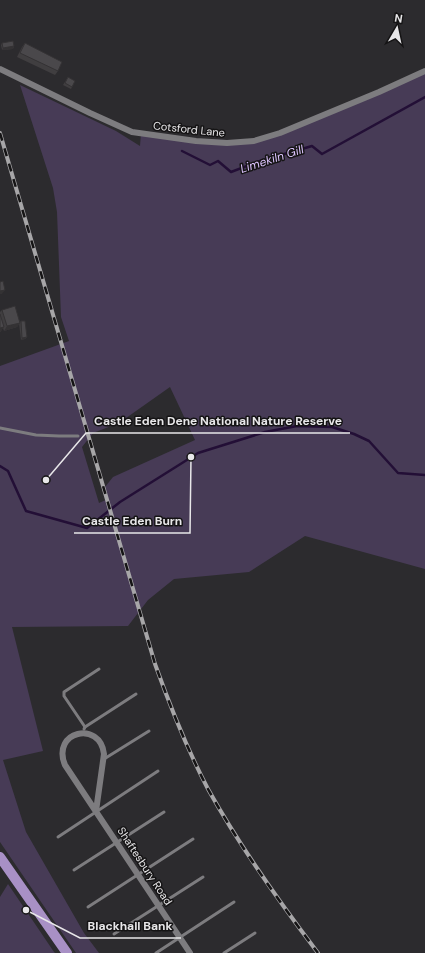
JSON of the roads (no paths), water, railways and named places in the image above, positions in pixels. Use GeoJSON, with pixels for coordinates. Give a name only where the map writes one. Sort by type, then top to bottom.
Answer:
{"type":"FeatureCollection","features":[{"type":"Feature","properties":{"kind":"main road"},"geometry":{"type":"LineString","coordinates":[[0,857],[67,953]]}},
{"type":"Feature","properties":{"kind":"street","name":"Cotsford Lane"},"geometry":{"type":"LineString","coordinates":[[0,69],[132,132],[196,141],[227,143],[254,141],[280,133],[379,92],[425,70]]}},
{"type":"Feature","properties":{"kind":"street"},"geometry":{"type":"LineString","coordinates":[[84,730],[100,740],[103,748],[104,759],[96,811]]}},
{"type":"Feature","properties":{"kind":"street","name":"Shaftesbury Road"},"geometry":{"type":"LineString","coordinates":[[84,730],[70,737],[65,742],[62,753],[65,765],[190,953]]}},
{"type":"Feature","properties":{"kind":"lane"},"geometry":{"type":"LineString","coordinates":[[0,428],[36,435],[78,436]]}},
{"type":"Feature","properties":{"kind":"lane"},"geometry":{"type":"LineString","coordinates":[[99,669],[64,692],[64,696],[84,730],[136,694]]}},
{"type":"Feature","properties":{"kind":"lane"},"geometry":{"type":"LineString","coordinates":[[104,759],[150,731]]}},
{"type":"Feature","properties":{"kind":"lane"},"geometry":{"type":"LineString","coordinates":[[58,837],[158,771]]}},
{"type":"Feature","properties":{"kind":"lane"},"geometry":{"type":"LineString","coordinates":[[74,870],[164,812]]}},
{"type":"Feature","properties":{"kind":"lane"},"geometry":{"type":"LineString","coordinates":[[88,907],[193,839]]}},
{"type":"Feature","properties":{"kind":"lane"},"geometry":{"type":"LineString","coordinates":[[114,934],[203,877]]}},
{"type":"Feature","properties":{"kind":"lane"},"geometry":{"type":"LineString","coordinates":[[156,953],[234,902]]}},
{"type":"Feature","properties":{"kind":"lane"},"geometry":{"type":"LineString","coordinates":[[224,953],[255,933]]}},
{"type":"Feature","properties":{"kind":"waterway","name":"Limekiln Gill"},"geometry":{"type":"LineString","coordinates":[[182,151],[210,165],[218,161],[231,172],[260,161],[312,146],[322,154],[425,97]]}},
{"type":"Feature","properties":{"kind":"waterway"},"geometry":{"type":"LineString","coordinates":[[0,466],[8,471],[26,511],[87,528],[120,502],[198,453],[265,432],[297,426],[332,427],[354,434],[369,441],[398,473],[425,475]]}},
{"type":"Feature","properties":{"kind":"railway"},"geometry":{"type":"LineString","coordinates":[[0,133],[155,664],[179,727],[220,811],[260,873],[318,953]]}},
{"type":"Feature","properties":{"kind":"place","name":"Castle Eden Burn"},"geometry":{"type":"Point","coordinates":[191,457]}},
{"type":"Feature","properties":{"kind":"place","name":"Castle Eden Dene National Nature Reserve"},"geometry":{"type":"Point","coordinates":[46,480]}},
{"type":"Feature","properties":{"kind":"place","name":"Blackhall Bank"},"geometry":{"type":"Point","coordinates":[26,910]}}]}
